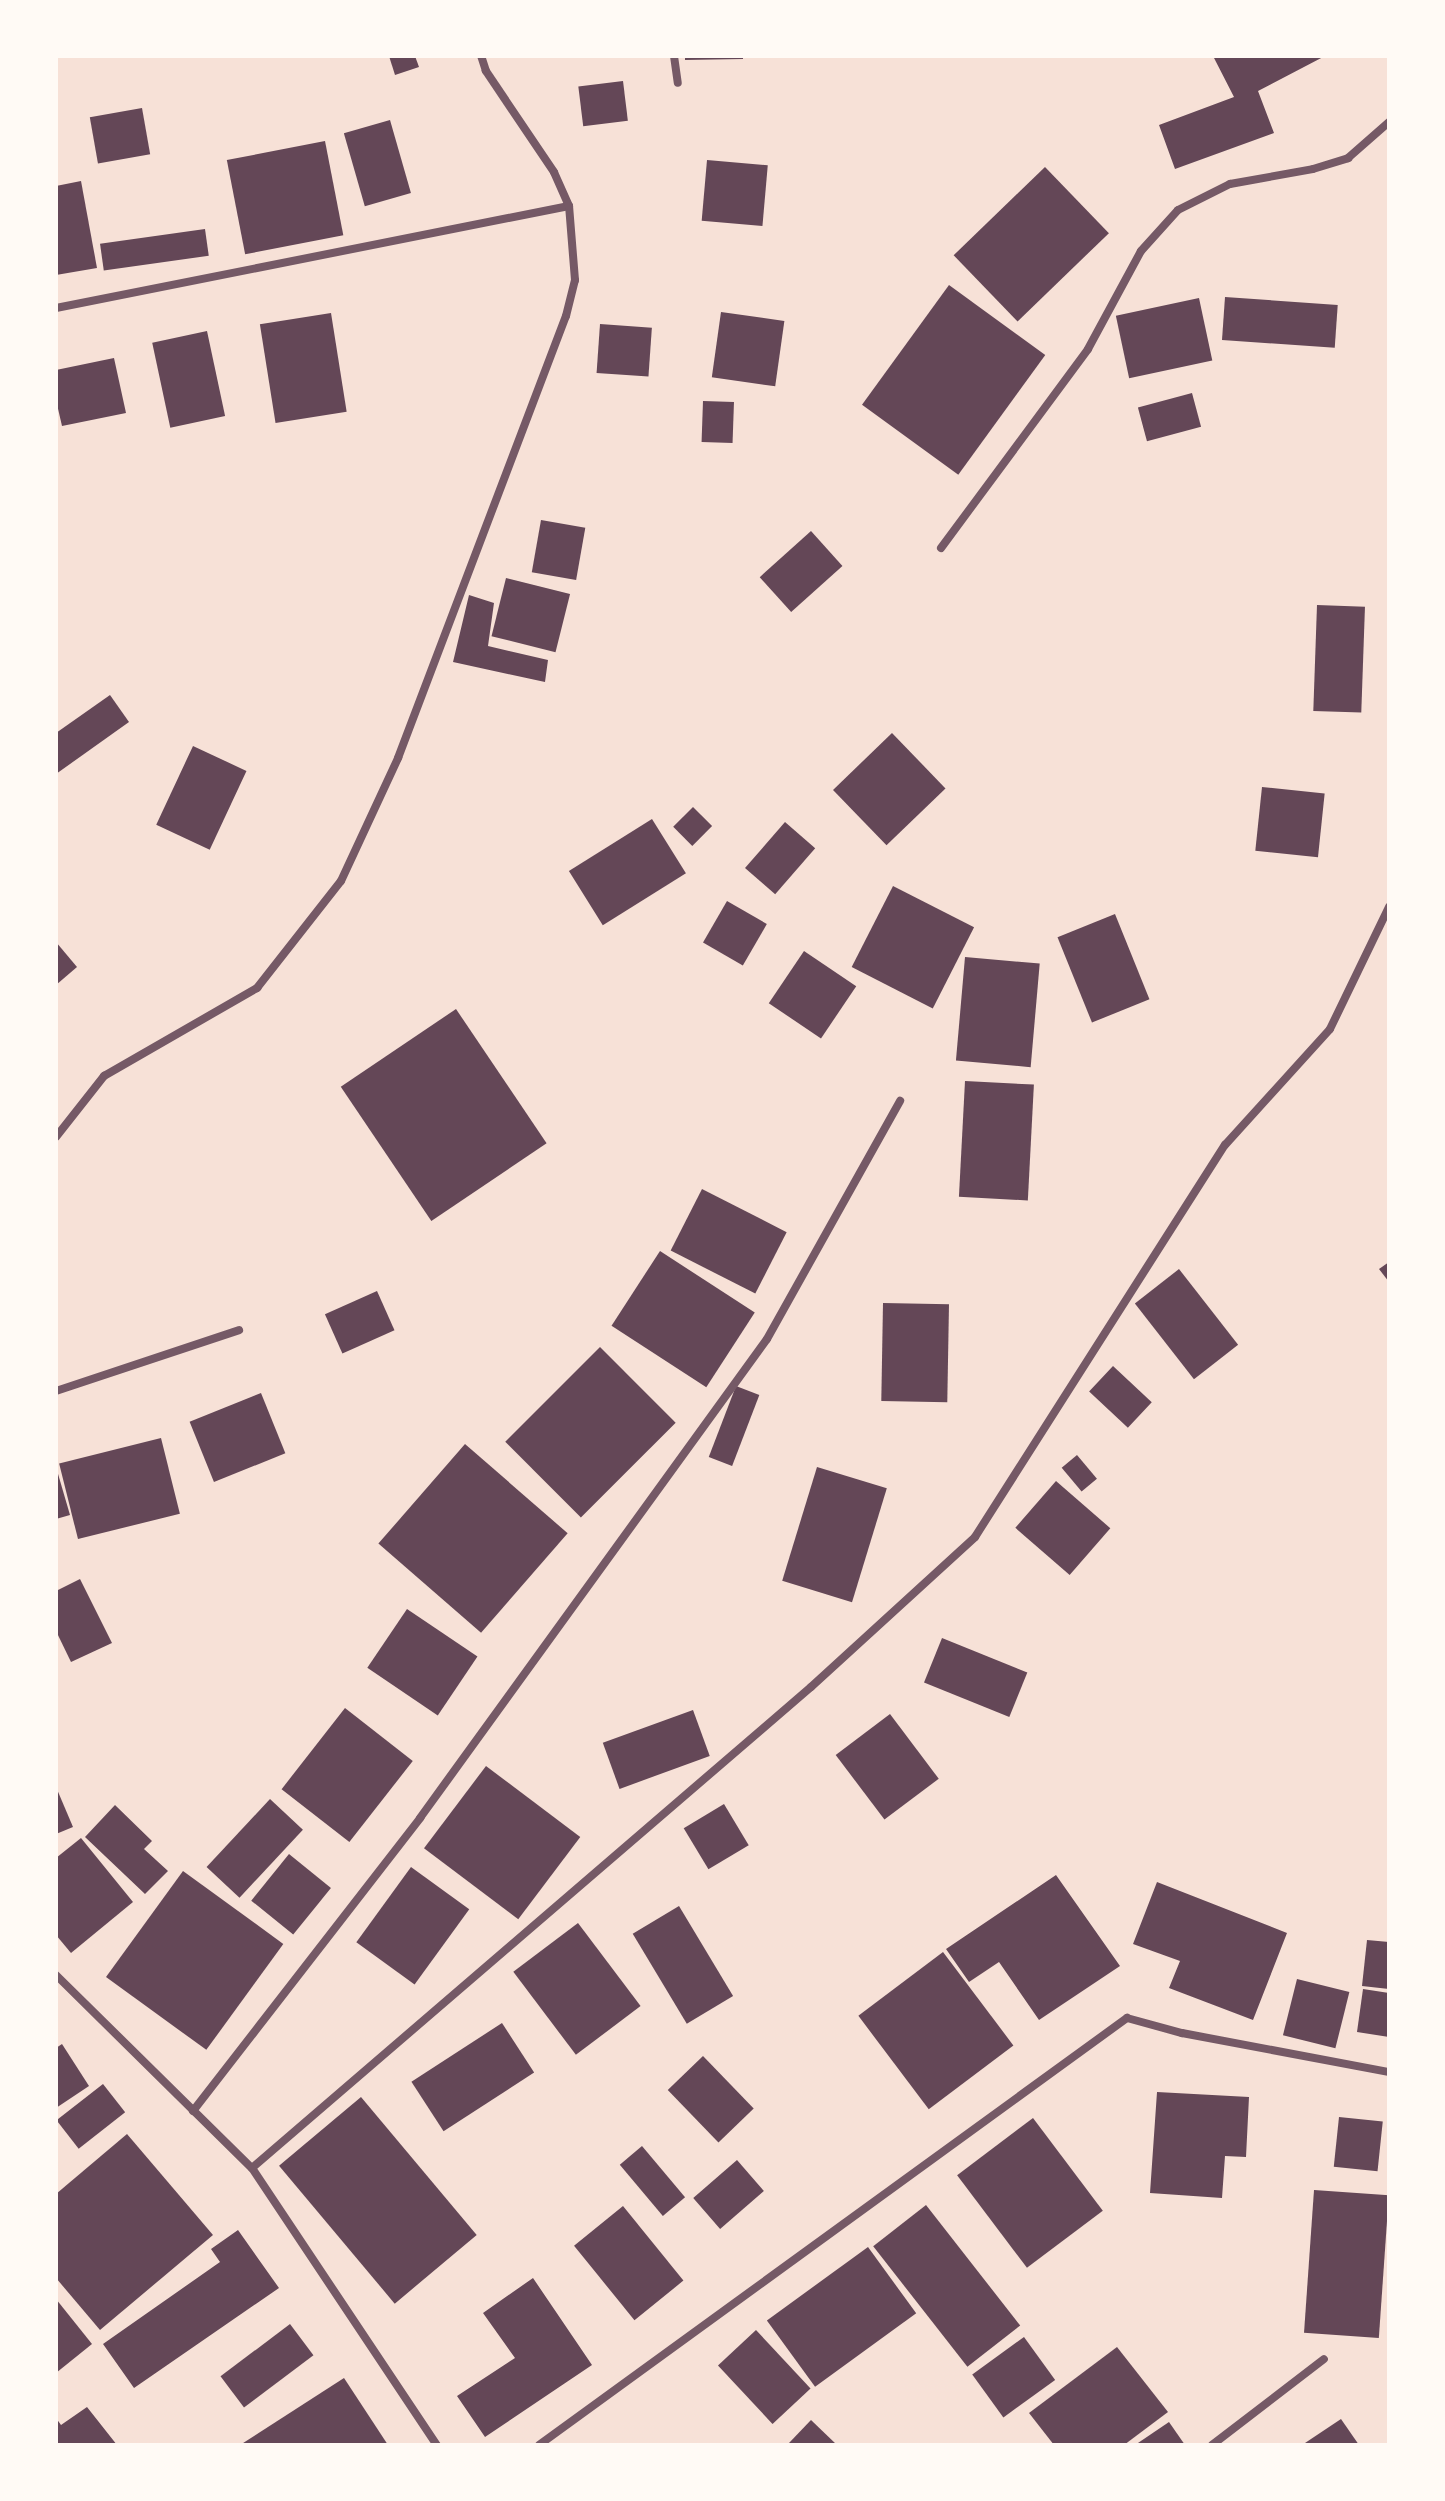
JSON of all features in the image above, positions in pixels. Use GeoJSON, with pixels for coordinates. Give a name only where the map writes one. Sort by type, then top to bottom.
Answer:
{"type":"FeatureCollection","features":[{"type":"Feature","properties":{"kind":"street"},"geometry":{"type":"LineString","coordinates":[[56,1137],[104,1076],[257,988],[341,881],[398,758],[566,316],[575,280],[569,206],[554,172],[486,71],[481,56]]}},
{"type":"Feature","properties":{"kind":"street"},"geometry":{"type":"LineString","coordinates":[[674,56],[678,83]]}},
{"type":"Feature","properties":{"kind":"street"},"geometry":{"type":"LineString","coordinates":[[941,548],[1088,349],[1141,251],[1178,210],[1230,184],[1313,169],[1348,158],[1389,122]]}},
{"type":"Feature","properties":{"kind":"street"},"geometry":{"type":"LineString","coordinates":[[56,308],[569,206]]}},
{"type":"Feature","properties":{"kind":"street"},"geometry":{"type":"LineString","coordinates":[[252,2168],[811,1687],[975,1537],[1225,1145],[1330,1029],[1389,907]]}},
{"type":"Feature","properties":{"kind":"street"},"geometry":{"type":"LineString","coordinates":[[193,2111],[420,1818],[767,1339],[900,1101]]}},
{"type":"Feature","properties":{"kind":"street"},"geometry":{"type":"LineString","coordinates":[[56,1391],[239,1330]]}},
{"type":"Feature","properties":{"kind":"street"},"geometry":{"type":"LineString","coordinates":[[56,1975],[252,2168],[437,2445]]}},
{"type":"Feature","properties":{"kind":"street"},"geometry":{"type":"LineString","coordinates":[[539,2445],[1127,2018],[1182,2033],[1389,2072]]}},
{"type":"Feature","properties":{"kind":"street"},"geometry":{"type":"LineString","coordinates":[[1212,2445],[1324,2359]]}},
{"type":"Feature","properties":{"kind":"building"},"geometry":{"type":"Polygon","coordinates":[[[389,56],[415,56],[419,67],[395,75],[389,56]]]}},
{"type":"Feature","properties":{"kind":"building"},"geometry":{"type":"Polygon","coordinates":[[[685,56],[743,56],[743,59],[685,60],[685,56]]]}},
{"type":"Feature","properties":{"kind":"building"},"geometry":{"type":"Polygon","coordinates":[[[1213,56],[1325,56],[1258,91],[1274,133],[1175,169],[1159,125],[1234,97],[1213,56]]]}},
{"type":"Feature","properties":{"kind":"building"},"geometry":{"type":"Polygon","coordinates":[[[623,81],[628,121],[583,126],[578,86],[623,81]]]}},
{"type":"Feature","properties":{"kind":"building"},"geometry":{"type":"Polygon","coordinates":[[[142,108],[150,154],[98,163],[90,117],[142,108]]]}},
{"type":"Feature","properties":{"kind":"building"},"geometry":{"type":"Polygon","coordinates":[[[390,120],[411,193],[365,206],[344,133],[390,120]]]}},
{"type":"Feature","properties":{"kind":"building"},"geometry":{"type":"Polygon","coordinates":[[[325,141],[343,235],[245,254],[227,160],[325,141]]]}},
{"type":"Feature","properties":{"kind":"building"},"geometry":{"type":"Polygon","coordinates":[[[707,160],[768,165],[762,226],[702,221],[707,160]]]}},
{"type":"Feature","properties":{"kind":"building"},"geometry":{"type":"Polygon","coordinates":[[[1045,167],[1109,233],[1018,321],[954,255],[1045,167]]]}},
{"type":"Feature","properties":{"kind":"building"},"geometry":{"type":"Polygon","coordinates":[[[81,181],[97,268],[56,275],[56,186],[81,181]]]}},
{"type":"Feature","properties":{"kind":"building"},"geometry":{"type":"Polygon","coordinates":[[[205,229],[209,256],[104,270],[100,244],[205,229]]]}},
{"type":"Feature","properties":{"kind":"building"},"geometry":{"type":"Polygon","coordinates":[[[949,285],[1045,355],[958,475],[862,405],[949,285]]]}},
{"type":"Feature","properties":{"kind":"building"},"geometry":{"type":"Polygon","coordinates":[[[1225,297],[1338,305],[1335,348],[1222,340],[1225,297]]]}},
{"type":"Feature","properties":{"kind":"building"},"geometry":{"type":"Polygon","coordinates":[[[1199,298],[1212,361],[1129,378],[1116,316],[1199,298]]]}},
{"type":"Feature","properties":{"kind":"building"},"geometry":{"type":"Polygon","coordinates":[[[721,312],[784,321],[775,386],[712,377],[721,312]]]}},
{"type":"Feature","properties":{"kind":"building"},"geometry":{"type":"Polygon","coordinates":[[[331,313],[347,412],[276,423],[260,324],[331,313]]]}},
{"type":"Feature","properties":{"kind":"building"},"geometry":{"type":"Polygon","coordinates":[[[600,324],[652,328],[648,377],[597,373],[600,324]]]}},
{"type":"Feature","properties":{"kind":"building"},"geometry":{"type":"Polygon","coordinates":[[[207,331],[225,416],[170,428],[152,343],[207,331]]]}},
{"type":"Feature","properties":{"kind":"building"},"geometry":{"type":"Polygon","coordinates":[[[114,358],[126,413],[62,426],[56,400],[56,370],[114,358]]]}},
{"type":"Feature","properties":{"kind":"building"},"geometry":{"type":"Polygon","coordinates":[[[1192,393],[1201,427],[1147,441],[1138,407],[1192,393]]]}},
{"type":"Feature","properties":{"kind":"building"},"geometry":{"type":"Polygon","coordinates":[[[703,401],[734,402],[733,443],[702,442],[703,401]]]}},
{"type":"Feature","properties":{"kind":"building"},"geometry":{"type":"Polygon","coordinates":[[[541,520],[585,528],[576,580],[532,572],[541,520]]]}},
{"type":"Feature","properties":{"kind":"building"},"geometry":{"type":"Polygon","coordinates":[[[811,531],[842,566],[791,612],[760,577],[811,531]]]}},
{"type":"Feature","properties":{"kind":"building"},"geometry":{"type":"Polygon","coordinates":[[[506,578],[570,594],[556,652],[491,636],[506,578]]]}},
{"type":"Feature","properties":{"kind":"building"},"geometry":{"type":"Polygon","coordinates":[[[469,595],[494,603],[488,646],[548,660],[545,682],[453,662],[469,595]]]}},
{"type":"Feature","properties":{"kind":"building"},"geometry":{"type":"Polygon","coordinates":[[[1317,605],[1365,607],[1361,713],[1313,711],[1317,605]]]}},
{"type":"Feature","properties":{"kind":"building"},"geometry":{"type":"Polygon","coordinates":[[[110,695],[129,722],[56,774],[56,733],[110,695]]]}},
{"type":"Feature","properties":{"kind":"building"},"geometry":{"type":"Polygon","coordinates":[[[892,733],[945,788],[887,845],[833,790],[892,733]]]}},
{"type":"Feature","properties":{"kind":"building"},"geometry":{"type":"Polygon","coordinates":[[[193,746],[246,771],[210,850],[156,825],[193,746]]]}},
{"type":"Feature","properties":{"kind":"building"},"geometry":{"type":"Polygon","coordinates":[[[1262,787],[1325,794],[1318,857],[1255,851],[1262,787]]]}},
{"type":"Feature","properties":{"kind":"building"},"geometry":{"type":"Polygon","coordinates":[[[693,807],[712,826],[692,846],[673,827],[693,807]]]}},
{"type":"Feature","properties":{"kind":"building"},"geometry":{"type":"Polygon","coordinates":[[[652,819],[686,873],[603,925],[569,871],[652,819]]]}},
{"type":"Feature","properties":{"kind":"building"},"geometry":{"type":"Polygon","coordinates":[[[785,822],[815,848],[775,894],[745,868],[785,822]]]}},
{"type":"Feature","properties":{"kind":"building"},"geometry":{"type":"Polygon","coordinates":[[[893,886],[974,927],[933,1008],[852,967],[893,886]]]}},
{"type":"Feature","properties":{"kind":"building"},"geometry":{"type":"Polygon","coordinates":[[[727,901],[767,924],[743,966],[703,943],[727,901]]]}},
{"type":"Feature","properties":{"kind":"building"},"geometry":{"type":"Polygon","coordinates":[[[1115,914],[1149,999],[1092,1023],[1058,937],[1115,914]]]}},
{"type":"Feature","properties":{"kind":"building"},"geometry":{"type":"Polygon","coordinates":[[[56,942],[77,967],[56,985],[56,942]]]}},
{"type":"Feature","properties":{"kind":"building"},"geometry":{"type":"Polygon","coordinates":[[[804,951],[856,986],[821,1038],[769,1003],[804,951]]]}},
{"type":"Feature","properties":{"kind":"building"},"geometry":{"type":"Polygon","coordinates":[[[965,957],[1040,964],[1031,1067],[956,1061],[965,957]]]}},
{"type":"Feature","properties":{"kind":"building"},"geometry":{"type":"Polygon","coordinates":[[[456,1009],[547,1143],[431,1221],[341,1087],[456,1009]]]}},
{"type":"Feature","properties":{"kind":"building"},"geometry":{"type":"Polygon","coordinates":[[[965,1081],[1034,1085],[1028,1200],[959,1197],[965,1081]]]}},
{"type":"Feature","properties":{"kind":"building"},"geometry":{"type":"Polygon","coordinates":[[[702,1189],[787,1232],[755,1294],[671,1250],[702,1189]]]}},
{"type":"Feature","properties":{"kind":"building"},"geometry":{"type":"Polygon","coordinates":[[[660,1251],[755,1313],[706,1387],[612,1326],[660,1251]]]}},
{"type":"Feature","properties":{"kind":"building"},"geometry":{"type":"Polygon","coordinates":[[[1389,1262],[1389,1282],[1379,1269],[1389,1262]]]}},
{"type":"Feature","properties":{"kind":"building"},"geometry":{"type":"Polygon","coordinates":[[[1179,1269],[1238,1345],[1194,1379],[1135,1303],[1179,1269]]]}},
{"type":"Feature","properties":{"kind":"building"},"geometry":{"type":"Polygon","coordinates":[[[377,1291],[394,1330],[342,1353],[325,1314],[377,1291]]]}},
{"type":"Feature","properties":{"kind":"building"},"geometry":{"type":"Polygon","coordinates":[[[883,1303],[949,1304],[947,1402],[881,1401],[883,1303]]]}},
{"type":"Feature","properties":{"kind":"building"},"geometry":{"type":"Polygon","coordinates":[[[600,1347],[676,1423],[581,1517],[505,1442],[600,1347]]]}},
{"type":"Feature","properties":{"kind":"building"},"geometry":{"type":"Polygon","coordinates":[[[1113,1366],[1152,1402],[1128,1428],[1089,1392],[1113,1366]]]}},
{"type":"Feature","properties":{"kind":"building"},"geometry":{"type":"Polygon","coordinates":[[[736,1386],[759,1395],[732,1466],[709,1457],[736,1386]]]}},
{"type":"Feature","properties":{"kind":"building"},"geometry":{"type":"Polygon","coordinates":[[[261,1393],[285,1453],[214,1482],[190,1422],[261,1393]]]}},
{"type":"Feature","properties":{"kind":"building"},"geometry":{"type":"Polygon","coordinates":[[[161,1438],[180,1514],[78,1539],[59,1463],[161,1438]]]}},
{"type":"Feature","properties":{"kind":"building"},"geometry":{"type":"Polygon","coordinates":[[[465,1444],[568,1533],[481,1633],[378,1544],[465,1444]]]}},
{"type":"Feature","properties":{"kind":"building"},"geometry":{"type":"Polygon","coordinates":[[[1077,1455],[1097,1479],[1082,1492],[1062,1468],[1077,1455]]]}},
{"type":"Feature","properties":{"kind":"building"},"geometry":{"type":"Polygon","coordinates":[[[56,1467],[70,1515],[56,1519],[56,1467]]]}},
{"type":"Feature","properties":{"kind":"building"},"geometry":{"type":"Polygon","coordinates":[[[817,1467],[887,1488],[852,1602],[782,1581],[817,1467]]]}},
{"type":"Feature","properties":{"kind":"building"},"geometry":{"type":"Polygon","coordinates":[[[1056,1481],[1110,1528],[1070,1575],[1015,1528],[1056,1481]]]}},
{"type":"Feature","properties":{"kind":"building"},"geometry":{"type":"Polygon","coordinates":[[[80,1579],[112,1643],[71,1662],[56,1631],[56,1591],[80,1579]]]}},
{"type":"Feature","properties":{"kind":"building"},"geometry":{"type":"Polygon","coordinates":[[[407,1609],[477,1657],[438,1715],[367,1668],[407,1609]]]}},
{"type":"Feature","properties":{"kind":"building"},"geometry":{"type":"Polygon","coordinates":[[[942,1638],[1027,1672],[1009,1717],[924,1683],[942,1638]]]}},
{"type":"Feature","properties":{"kind":"building"},"geometry":{"type":"Polygon","coordinates":[[[345,1708],[413,1761],[349,1842],[282,1789],[345,1708]]]}},
{"type":"Feature","properties":{"kind":"building"},"geometry":{"type":"Polygon","coordinates":[[[693,1710],[710,1756],[620,1789],[603,1743],[693,1710]]]}},
{"type":"Feature","properties":{"kind":"building"},"geometry":{"type":"Polygon","coordinates":[[[890,1714],[939,1779],[884,1820],[836,1755],[890,1714]]]}},
{"type":"Feature","properties":{"kind":"building"},"geometry":{"type":"Polygon","coordinates":[[[486,1766],[580,1837],[518,1919],[424,1848],[486,1766]]]}},
{"type":"Feature","properties":{"kind":"building"},"geometry":{"type":"Polygon","coordinates":[[[56,1787],[73,1827],[56,1834],[56,1787]]]}},
{"type":"Feature","properties":{"kind":"building"},"geometry":{"type":"Polygon","coordinates":[[[270,1799],[303,1830],[239,1898],[207,1867],[270,1799]]]}},
{"type":"Feature","properties":{"kind":"building"},"geometry":{"type":"Polygon","coordinates":[[[724,1804],[749,1845],[708,1869],[684,1828],[724,1804]]]}},
{"type":"Feature","properties":{"kind":"building"},"geometry":{"type":"Polygon","coordinates":[[[115,1805],[152,1841],[144,1849],[168,1871],[145,1894],[85,1837],[115,1805]]]}},
{"type":"Feature","properties":{"kind":"building"},"geometry":{"type":"Polygon","coordinates":[[[81,1838],[133,1902],[71,1953],[56,1935],[56,1858],[81,1838]]]}},
{"type":"Feature","properties":{"kind":"building"},"geometry":{"type":"Polygon","coordinates":[[[289,1854],[331,1888],[293,1935],[251,1901],[289,1854]]]}},
{"type":"Feature","properties":{"kind":"building"},"geometry":{"type":"Polygon","coordinates":[[[411,1867],[469,1909],[415,1985],[356,1942],[411,1867]]]}},
{"type":"Feature","properties":{"kind":"building"},"geometry":{"type":"Polygon","coordinates":[[[183,1871],[283,1944],[206,2050],[106,1977],[183,1871]]]}},
{"type":"Feature","properties":{"kind":"building"},"geometry":{"type":"Polygon","coordinates":[[[1056,1875],[1120,1966],[1039,2020],[999,1962],[969,1982],[946,1949],[1056,1875]]]}},
{"type":"Feature","properties":{"kind":"building"},"geometry":{"type":"Polygon","coordinates":[[[1157,1882],[1287,1933],[1253,2020],[1169,1988],[1180,1961],[1133,1944],[1157,1882]]]}},
{"type":"Feature","properties":{"kind":"building"},"geometry":{"type":"Polygon","coordinates":[[[679,1906],[733,1996],[687,2024],[633,1934],[679,1906]]]}},
{"type":"Feature","properties":{"kind":"building"},"geometry":{"type":"Polygon","coordinates":[[[578,1923],[641,2006],[576,2055],[513,1972],[578,1923]]]}},
{"type":"Feature","properties":{"kind":"building"},"geometry":{"type":"Polygon","coordinates":[[[1367,1940],[1389,1942],[1389,1989],[1362,1986],[1367,1940]]]}},
{"type":"Feature","properties":{"kind":"building"},"geometry":{"type":"Polygon","coordinates":[[[943,1952],[1013,2045],[929,2109],[858,2016],[943,1952]]]}},
{"type":"Feature","properties":{"kind":"building"},"geometry":{"type":"Polygon","coordinates":[[[1297,1979],[1349,1992],[1335,2048],[1283,2035],[1297,1979]]]}},
{"type":"Feature","properties":{"kind":"building"},"geometry":{"type":"Polygon","coordinates":[[[1363,1989],[1389,1993],[1389,2037],[1357,2032],[1363,1989]]]}},
{"type":"Feature","properties":{"kind":"building"},"geometry":{"type":"Polygon","coordinates":[[[502,2023],[534,2072],[444,2131],[411,2082],[502,2023]]]}},
{"type":"Feature","properties":{"kind":"building"},"geometry":{"type":"Polygon","coordinates":[[[62,2044],[89,2086],[56,2108],[56,2048],[62,2044]]]}},
{"type":"Feature","properties":{"kind":"building"},"geometry":{"type":"Polygon","coordinates":[[[703,2056],[754,2109],[718,2143],[668,2090],[703,2056]]]}},
{"type":"Feature","properties":{"kind":"building"},"geometry":{"type":"Polygon","coordinates":[[[103,2084],[125,2112],[79,2149],[57,2120],[103,2084]]]}},
{"type":"Feature","properties":{"kind":"building"},"geometry":{"type":"Polygon","coordinates":[[[1157,2092],[1249,2097],[1246,2157],[1225,2156],[1222,2198],[1150,2193],[1157,2092]]]}},
{"type":"Feature","properties":{"kind":"building"},"geometry":{"type":"Polygon","coordinates":[[[361,2097],[477,2235],[395,2304],[279,2166],[361,2097]]]}},
{"type":"Feature","properties":{"kind":"building"},"geometry":{"type":"Polygon","coordinates":[[[1339,2117],[1383,2122],[1378,2171],[1334,2167],[1339,2117]]]}},
{"type":"Feature","properties":{"kind":"building"},"geometry":{"type":"Polygon","coordinates":[[[1033,2118],[1103,2211],[1027,2268],[957,2175],[1033,2118]]]}},
{"type":"Feature","properties":{"kind":"building"},"geometry":{"type":"Polygon","coordinates":[[[127,2134],[213,2235],[100,2330],[56,2278],[56,2194],[127,2134]]]}},
{"type":"Feature","properties":{"kind":"building"},"geometry":{"type":"Polygon","coordinates":[[[642,2146],[685,2197],[663,2216],[620,2165],[642,2146]]]}},
{"type":"Feature","properties":{"kind":"building"},"geometry":{"type":"Polygon","coordinates":[[[737,2160],[764,2191],[720,2229],[693,2198],[737,2160]]]}},
{"type":"Feature","properties":{"kind":"building"},"geometry":{"type":"Polygon","coordinates":[[[1314,2190],[1389,2195],[1379,2338],[1304,2333],[1314,2190]]]}},
{"type":"Feature","properties":{"kind":"building"},"geometry":{"type":"Polygon","coordinates":[[[926,2205],[1020,2326],[967,2367],[873,2246],[926,2205]]]}},
{"type":"Feature","properties":{"kind":"building"},"geometry":{"type":"Polygon","coordinates":[[[623,2206],[683,2281],[634,2320],[574,2246],[623,2206]]]}},
{"type":"Feature","properties":{"kind":"building"},"geometry":{"type":"Polygon","coordinates":[[[238,2230],[279,2288],[134,2388],[103,2344],[220,2262],[211,2249],[238,2230]]]}},
{"type":"Feature","properties":{"kind":"building"},"geometry":{"type":"Polygon","coordinates":[[[868,2247],[916,2313],[815,2387],[767,2320],[868,2247]]]}},
{"type":"Feature","properties":{"kind":"building"},"geometry":{"type":"Polygon","coordinates":[[[533,2278],[592,2365],[485,2437],[457,2396],[515,2358],[483,2313],[533,2278]]]}},
{"type":"Feature","properties":{"kind":"building"},"geometry":{"type":"Polygon","coordinates":[[[56,2299],[92,2344],[56,2373],[56,2299]]]}},
{"type":"Feature","properties":{"kind":"building"},"geometry":{"type":"Polygon","coordinates":[[[290,2324],[313,2355],[244,2408],[221,2376],[290,2324]]]}},
{"type":"Feature","properties":{"kind":"building"},"geometry":{"type":"Polygon","coordinates":[[[756,2330],[811,2389],[773,2424],[718,2365],[756,2330]]]}},
{"type":"Feature","properties":{"kind":"building"},"geometry":{"type":"Polygon","coordinates":[[[1024,2337],[1055,2380],[1003,2417],[972,2375],[1024,2337]]]}},
{"type":"Feature","properties":{"kind":"building"},"geometry":{"type":"Polygon","coordinates":[[[1117,2347],[1168,2412],[1124,2445],[1054,2445],[1029,2413],[1117,2347]]]}},
{"type":"Feature","properties":{"kind":"building"},"geometry":{"type":"Polygon","coordinates":[[[344,2378],[388,2445],[240,2445],[344,2378]]]}},
{"type":"Feature","properties":{"kind":"building"},"geometry":{"type":"Polygon","coordinates":[[[87,2407],[117,2445],[56,2445],[56,2418],[61,2425],[87,2407]]]}},
{"type":"Feature","properties":{"kind":"building"},"geometry":{"type":"Polygon","coordinates":[[[1341,2419],[1359,2445],[1302,2445],[1341,2419]]]}},
{"type":"Feature","properties":{"kind":"building"},"geometry":{"type":"Polygon","coordinates":[[[811,2420],[837,2445],[791,2445],[789,2443],[811,2420]]]}},
{"type":"Feature","properties":{"kind":"building"},"geometry":{"type":"Polygon","coordinates":[[[1169,2422],[1185,2445],[1135,2445],[1169,2422]]]}}]}
